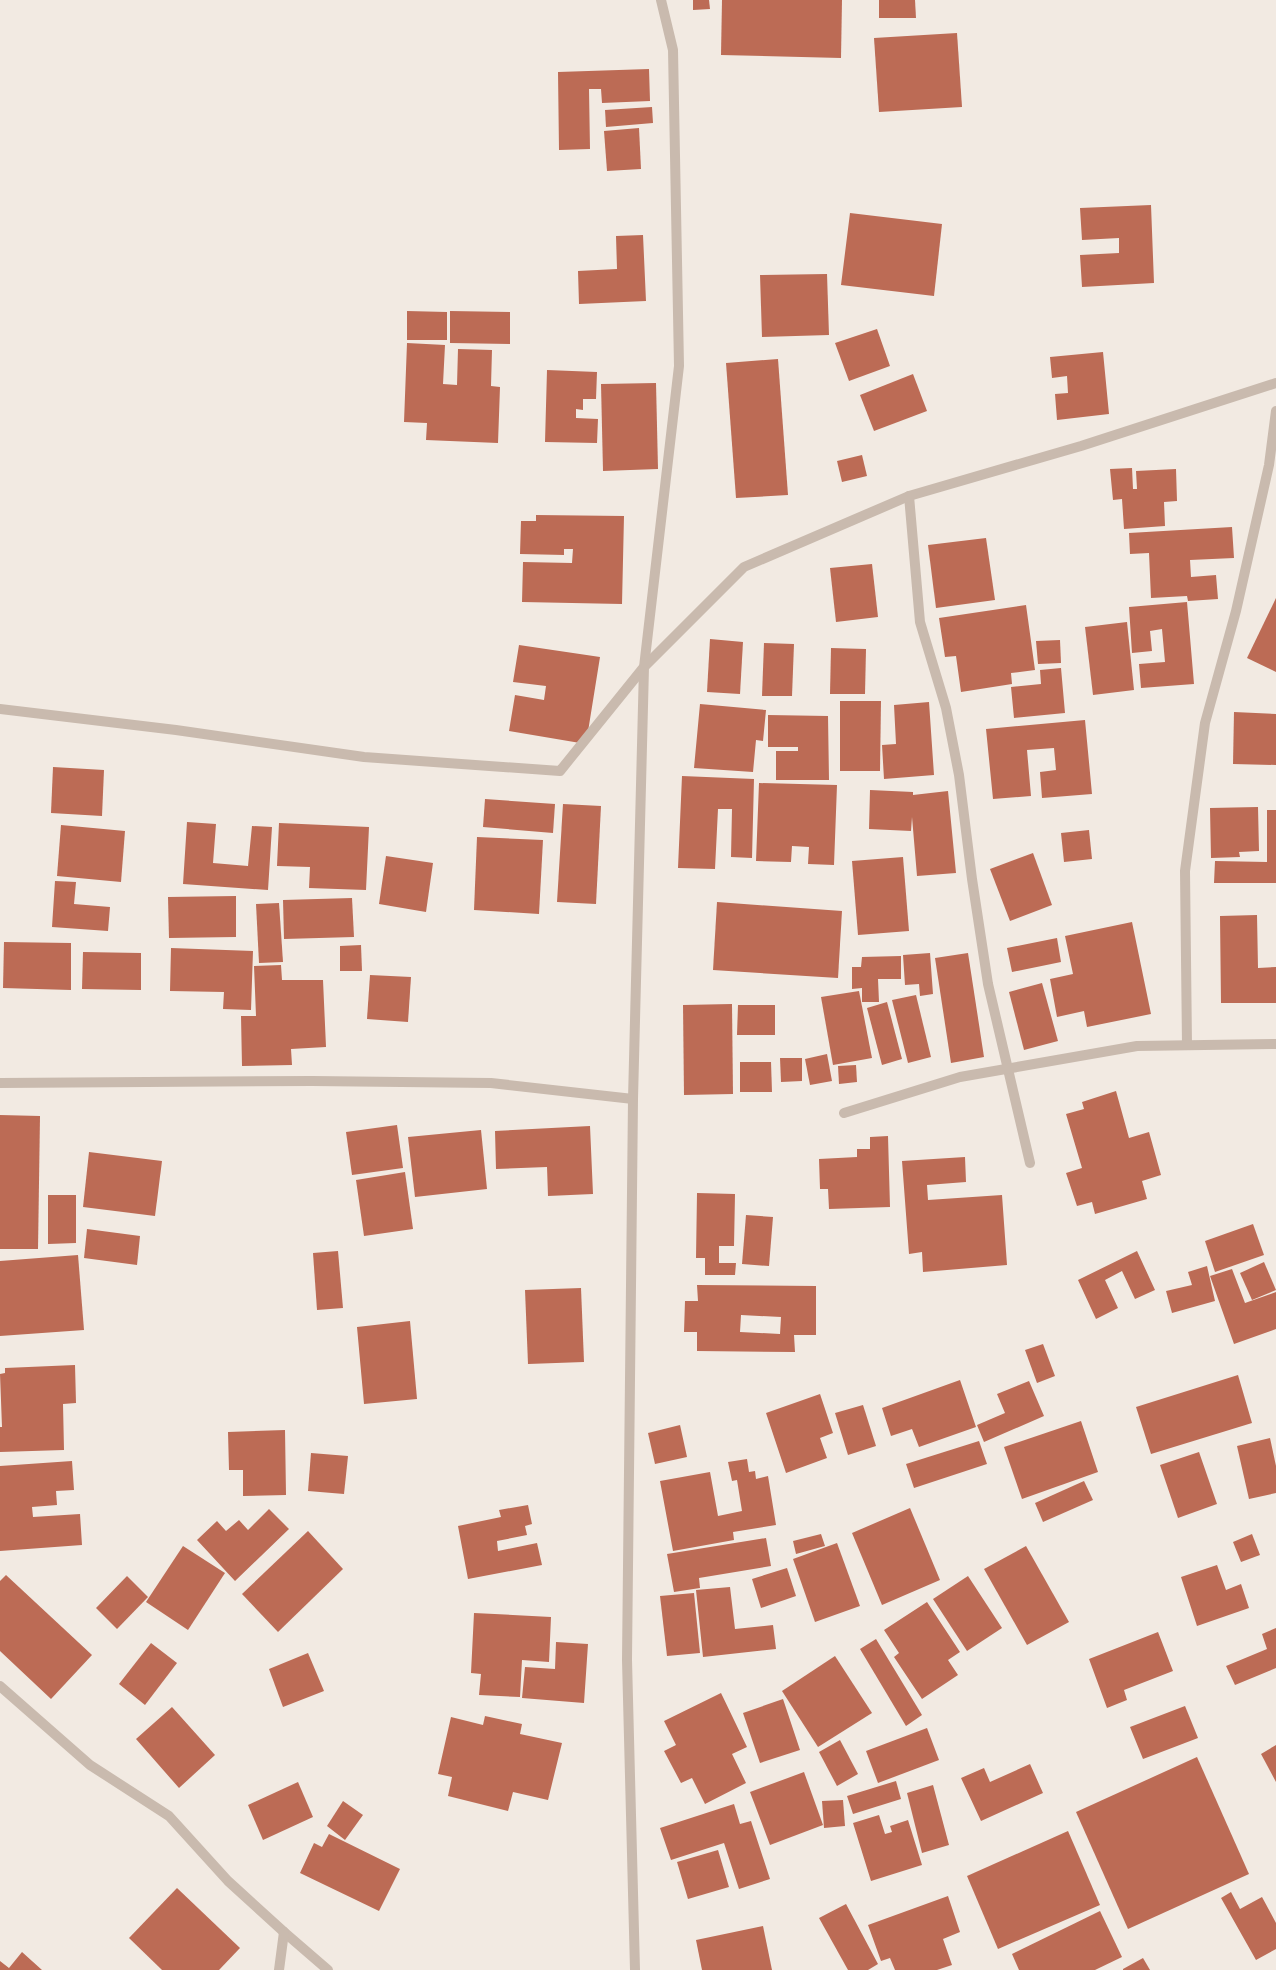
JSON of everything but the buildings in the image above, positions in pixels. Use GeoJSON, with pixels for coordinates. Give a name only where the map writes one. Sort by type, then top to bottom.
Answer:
{"type":"FeatureCollection","features":[{"type":"Feature","properties":{"kind":"street"},"geometry":{"type":"LineString","coordinates":[[635,1970],[627,1660],[633,1099],[644,668],[679,366],[673,50],[661,0]]}},
{"type":"Feature","properties":{"kind":"street"},"geometry":{"type":"LineString","coordinates":[[0,709],[168,729],[364,757],[560,771],[644,668],[744,567],[909,496],[1081,446],[1276,383]]}},
{"type":"Feature","properties":{"kind":"street"},"geometry":{"type":"LineString","coordinates":[[1187,1046],[1185,871],[1205,723],[1238,604],[1269,465],[1276,411]]}},
{"type":"Feature","properties":{"kind":"street"},"geometry":{"type":"LineString","coordinates":[[909,496],[920,622],[946,708],[959,775],[972,879],[988,984],[1030,1163]]}},
{"type":"Feature","properties":{"kind":"street"},"geometry":{"type":"LineString","coordinates":[[844,1113],[960,1077],[1137,1046],[1276,1044]]}},
{"type":"Feature","properties":{"kind":"street"},"geometry":{"type":"LineString","coordinates":[[0,1083],[312,1081],[491,1083],[633,1099]]}},
{"type":"Feature","properties":{"kind":"street"},"geometry":{"type":"LineString","coordinates":[[0,1686],[90,1765],[169,1816],[228,1880],[328,1970]]}},
{"type":"Feature","properties":{"kind":"street"},"geometry":{"type":"LineString","coordinates":[[279,1970],[284,1932]]}}]}
